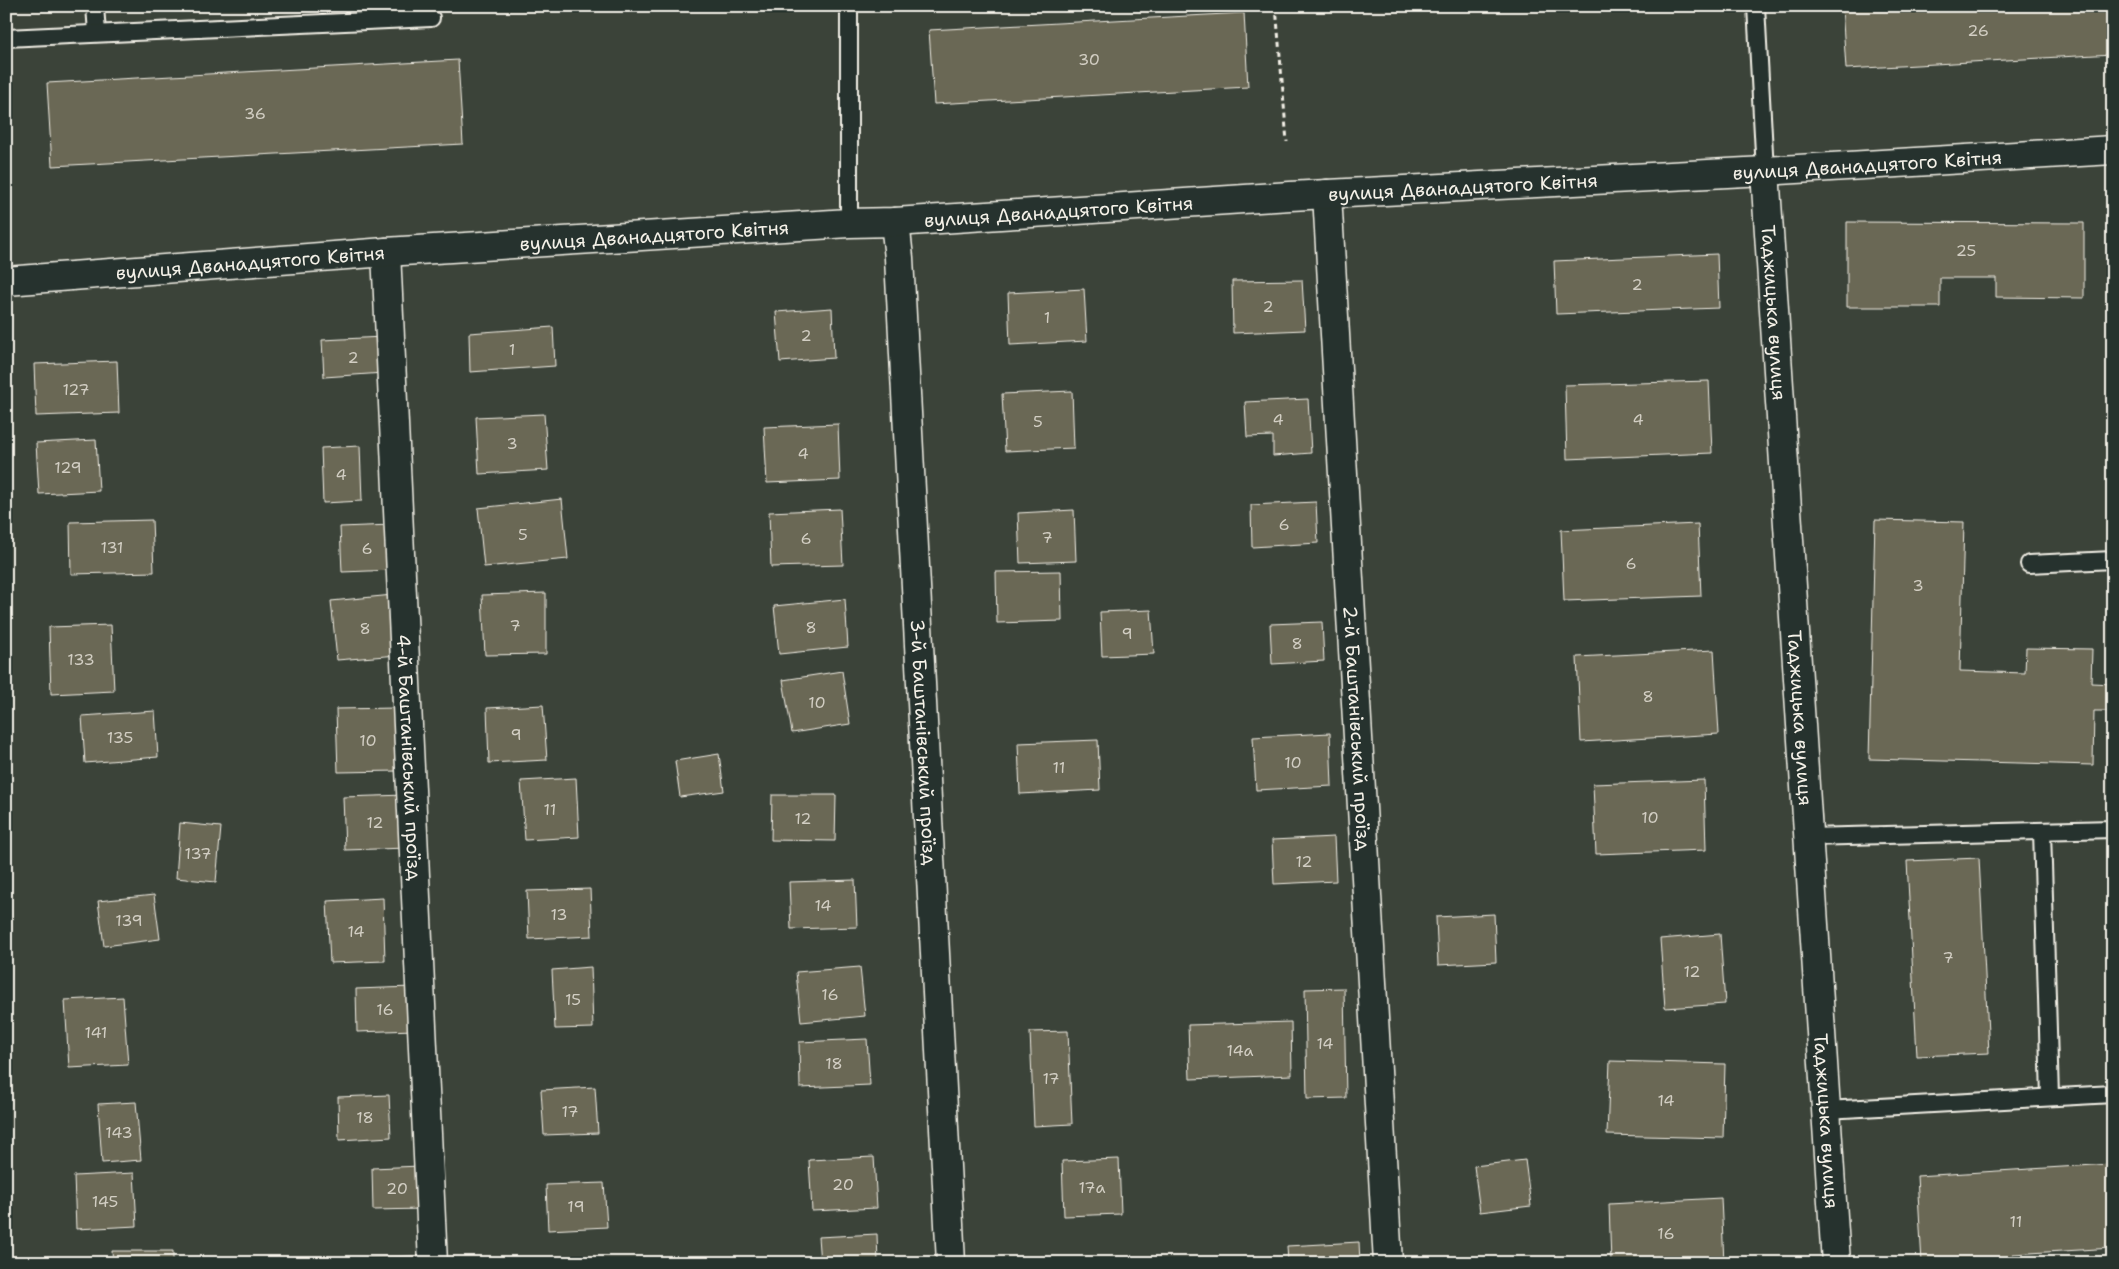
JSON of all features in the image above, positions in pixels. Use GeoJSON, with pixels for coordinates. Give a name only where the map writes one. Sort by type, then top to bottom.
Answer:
{"type":"FeatureCollection","features":[{"type":"Feature","properties":{"kind":"street","name":"вулиця Дванадцятого Квітня"},"geometry":{"type":"LineString","coordinates":[[6,282],[386,252],[1327,194],[1765,171],[2113,150]]}},
{"type":"Feature","properties":{"kind":"street","name":"Таджицька вулиця"},"geometry":{"type":"LineString","coordinates":[[1765,171],[1836,1263]]}},
{"type":"Feature","properties":{"kind":"street","name":"2-й Баштанівський проїзд"},"geometry":{"type":"LineString","coordinates":[[1327,194],[1388,1263]]}},
{"type":"Feature","properties":{"kind":"street","name":"3-й Баштанівський проїзд"},"geometry":{"type":"LineString","coordinates":[[895,222],[899,268],[951,1263]]}},
{"type":"Feature","properties":{"kind":"street","name":"4-й Баштанівський проїзд"},"geometry":{"type":"LineString","coordinates":[[386,252],[433,1263]]}},
{"type":"Feature","properties":{"kind":"lane"},"geometry":{"type":"LineString","coordinates":[[95,6],[96,33]]}},
{"type":"Feature","properties":{"kind":"lane"},"geometry":{"type":"LineString","coordinates":[[849,6],[849,223]]}},
{"type":"Feature","properties":{"kind":"lane"},"geometry":{"type":"LineString","coordinates":[[1756,6],[1765,171]]}},
{"type":"Feature","properties":{"kind":"lane"},"geometry":{"type":"LineString","coordinates":[[6,38],[431,18]]}},
{"type":"Feature","properties":{"kind":"lane"},"geometry":{"type":"LineString","coordinates":[[2029,564],[2113,560]]}},
{"type":"Feature","properties":{"kind":"lane"},"geometry":{"type":"LineString","coordinates":[[1809,837],[2113,829]]}},
{"type":"Feature","properties":{"kind":"lane"},"geometry":{"type":"LineString","coordinates":[[2042,831],[2050,1098]]}},
{"type":"Feature","properties":{"kind":"lane"},"geometry":{"type":"LineString","coordinates":[[1826,1110],[2113,1094]]}},
{"type":"Feature","properties":{"kind":"path"},"geometry":{"type":"LineString","coordinates":[[1276,6],[1287,142]]}},
{"type":"Feature","properties":{"kind":"building"},"geometry":{"type":"Polygon","coordinates":[[[1842,6],[2113,6],[2113,54],[1846,69],[1842,6]]]}},
{"type":"Feature","properties":{"kind":"building"},"geometry":{"type":"Polygon","coordinates":[[[1244,13],[1248,87],[934,104],[929,30],[1244,13]]]}},
{"type":"Feature","properties":{"kind":"building"},"geometry":{"type":"Polygon","coordinates":[[[458,60],[463,144],[52,166],[47,83],[458,60]]]}},
{"type":"Feature","properties":{"kind":"building"},"geometry":{"type":"Polygon","coordinates":[[[1847,222],[2084,223],[2084,298],[1996,297],[1996,278],[1940,278],[1940,307],[1847,307],[1847,222]]]}},
{"type":"Feature","properties":{"kind":"building"},"geometry":{"type":"Polygon","coordinates":[[[1717,254],[1719,308],[1556,314],[1554,261],[1717,254]]]}},
{"type":"Feature","properties":{"kind":"building"},"geometry":{"type":"Polygon","coordinates":[[[1302,280],[1305,330],[1233,333],[1232,281],[1302,280]]]}},
{"type":"Feature","properties":{"kind":"building"},"geometry":{"type":"Polygon","coordinates":[[[1084,289],[1087,341],[1010,345],[1008,293],[1084,289]]]}},
{"type":"Feature","properties":{"kind":"building"},"geometry":{"type":"Polygon","coordinates":[[[832,308],[834,358],[780,362],[776,312],[832,308]]]}},
{"type":"Feature","properties":{"kind":"building"},"geometry":{"type":"Polygon","coordinates":[[[553,327],[555,366],[470,372],[469,333],[553,327]]]}},
{"type":"Feature","properties":{"kind":"building"},"geometry":{"type":"Polygon","coordinates":[[[383,337],[384,373],[324,377],[322,340],[383,337]]]}},
{"type":"Feature","properties":{"kind":"building"},"geometry":{"type":"Polygon","coordinates":[[[117,361],[119,413],[36,416],[34,364],[117,361]]]}},
{"type":"Feature","properties":{"kind":"building"},"geometry":{"type":"Polygon","coordinates":[[[1709,381],[1712,453],[1567,459],[1565,385],[1709,381]]]}},
{"type":"Feature","properties":{"kind":"building"},"geometry":{"type":"Polygon","coordinates":[[[1072,391],[1074,448],[1005,451],[1002,394],[1072,391]]]}},
{"type":"Feature","properties":{"kind":"building"},"geometry":{"type":"Polygon","coordinates":[[[1308,399],[1311,453],[1273,456],[1273,436],[1247,437],[1245,402],[1308,399]]]}},
{"type":"Feature","properties":{"kind":"building"},"geometry":{"type":"Polygon","coordinates":[[[544,414],[548,470],[479,474],[476,417],[544,414]]]}},
{"type":"Feature","properties":{"kind":"building"},"geometry":{"type":"Polygon","coordinates":[[[838,424],[840,480],[767,483],[764,427],[838,424]]]}},
{"type":"Feature","properties":{"kind":"building"},"geometry":{"type":"Polygon","coordinates":[[[96,440],[99,491],[39,494],[36,443],[96,440]]]}},
{"type":"Feature","properties":{"kind":"building"},"geometry":{"type":"Polygon","coordinates":[[[360,446],[362,501],[323,503],[321,448],[360,446]]]}},
{"type":"Feature","properties":{"kind":"building"},"geometry":{"type":"Polygon","coordinates":[[[562,499],[568,559],[484,567],[478,508],[562,499]]]}},
{"type":"Feature","properties":{"kind":"building"},"geometry":{"type":"Polygon","coordinates":[[[1316,502],[1318,543],[1252,547],[1251,505],[1316,502]]]}},
{"type":"Feature","properties":{"kind":"building"},"geometry":{"type":"Polygon","coordinates":[[[840,509],[843,565],[771,567],[769,512],[840,509]]]}},
{"type":"Feature","properties":{"kind":"building"},"geometry":{"type":"Polygon","coordinates":[[[1074,510],[1076,561],[1020,563],[1018,513],[1074,510]]]}},
{"type":"Feature","properties":{"kind":"building"},"geometry":{"type":"Polygon","coordinates":[[[152,520],[154,572],[71,574],[70,522],[152,520]]]}},
{"type":"Feature","properties":{"kind":"building"},"geometry":{"type":"Polygon","coordinates":[[[1875,520],[1964,522],[1960,671],[2025,673],[2026,648],[2092,649],[2091,683],[2113,684],[2113,711],[2094,711],[2093,765],[1869,759],[1875,520]]]}},
{"type":"Feature","properties":{"kind":"building"},"geometry":{"type":"Polygon","coordinates":[[[1698,524],[1701,596],[1564,601],[1561,530],[1698,524]]]}},
{"type":"Feature","properties":{"kind":"building"},"geometry":{"type":"Polygon","coordinates":[[[392,525],[394,570],[342,572],[340,527],[392,525]]]}},
{"type":"Feature","properties":{"kind":"building"},"geometry":{"type":"Polygon","coordinates":[[[1061,571],[1062,621],[997,623],[996,572],[1061,571]]]}},
{"type":"Feature","properties":{"kind":"building"},"geometry":{"type":"Polygon","coordinates":[[[546,593],[546,654],[485,655],[482,595],[546,593]]]}},
{"type":"Feature","properties":{"kind":"building"},"geometry":{"type":"Polygon","coordinates":[[[393,595],[398,655],[337,660],[331,601],[393,595]]]}},
{"type":"Feature","properties":{"kind":"building"},"geometry":{"type":"Polygon","coordinates":[[[845,599],[848,647],[779,654],[774,606],[845,599]]]}},
{"type":"Feature","properties":{"kind":"building"},"geometry":{"type":"Polygon","coordinates":[[[1151,610],[1154,654],[1102,656],[1100,612],[1151,610]]]}},
{"type":"Feature","properties":{"kind":"building"},"geometry":{"type":"Polygon","coordinates":[[[1322,622],[1324,661],[1272,664],[1270,624],[1322,622]]]}},
{"type":"Feature","properties":{"kind":"building"},"geometry":{"type":"Polygon","coordinates":[[[111,625],[114,691],[51,694],[49,627],[111,625]]]}},
{"type":"Feature","properties":{"kind":"building"},"geometry":{"type":"Polygon","coordinates":[[[1714,650],[1719,734],[1581,742],[1577,657],[1714,650]]]}},
{"type":"Feature","properties":{"kind":"building"},"geometry":{"type":"Polygon","coordinates":[[[842,671],[850,724],[792,733],[783,680],[842,671]]]}},
{"type":"Feature","properties":{"kind":"building"},"geometry":{"type":"Polygon","coordinates":[[[543,705],[547,760],[489,763],[487,708],[543,705]]]}},
{"type":"Feature","properties":{"kind":"building"},"geometry":{"type":"Polygon","coordinates":[[[397,708],[398,771],[338,772],[336,709],[397,708]]]}},
{"type":"Feature","properties":{"kind":"building"},"geometry":{"type":"Polygon","coordinates":[[[155,711],[158,757],[85,763],[82,716],[155,711]]]}},
{"type":"Feature","properties":{"kind":"building"},"geometry":{"type":"Polygon","coordinates":[[[1330,733],[1332,786],[1256,790],[1253,737],[1330,733]]]}},
{"type":"Feature","properties":{"kind":"building"},"geometry":{"type":"Polygon","coordinates":[[[1098,740],[1100,790],[1020,794],[1018,743],[1098,740]]]}},
{"type":"Feature","properties":{"kind":"building"},"geometry":{"type":"Polygon","coordinates":[[[719,754],[724,791],[680,797],[675,761],[719,754]]]}},
{"type":"Feature","properties":{"kind":"building"},"geometry":{"type":"Polygon","coordinates":[[[576,778],[579,837],[525,840],[521,781],[576,778]]]}},
{"type":"Feature","properties":{"kind":"building"},"geometry":{"type":"Polygon","coordinates":[[[1704,780],[1706,850],[1596,854],[1593,784],[1704,780]]]}},
{"type":"Feature","properties":{"kind":"building"},"geometry":{"type":"Polygon","coordinates":[[[406,795],[408,848],[345,850],[343,797],[406,795]]]}},
{"type":"Feature","properties":{"kind":"building"},"geometry":{"type":"Polygon","coordinates":[[[772,795],[836,795],[835,841],[771,840],[772,795]]]}},
{"type":"Feature","properties":{"kind":"building"},"geometry":{"type":"Polygon","coordinates":[[[180,823],[221,827],[216,882],[176,878],[180,823]]]}},
{"type":"Feature","properties":{"kind":"building"},"geometry":{"type":"Polygon","coordinates":[[[1334,837],[1336,881],[1274,884],[1272,840],[1334,837]]]}},
{"type":"Feature","properties":{"kind":"building"},"geometry":{"type":"Polygon","coordinates":[[[1979,858],[1989,1053],[1917,1056],[1907,861],[1979,858]]]}},
{"type":"Feature","properties":{"kind":"building"},"geometry":{"type":"Polygon","coordinates":[[[855,880],[857,927],[791,929],[789,882],[855,880]]]}},
{"type":"Feature","properties":{"kind":"building"},"geometry":{"type":"Polygon","coordinates":[[[590,889],[592,936],[529,939],[527,891],[590,889]]]}},
{"type":"Feature","properties":{"kind":"building"},"geometry":{"type":"Polygon","coordinates":[[[154,895],[160,939],[104,946],[98,901],[154,895]]]}},
{"type":"Feature","properties":{"kind":"building"},"geometry":{"type":"Polygon","coordinates":[[[383,898],[385,961],[330,963],[327,901],[383,898]]]}},
{"type":"Feature","properties":{"kind":"building"},"geometry":{"type":"Polygon","coordinates":[[[1494,914],[1496,962],[1438,965],[1436,917],[1494,914]]]}},
{"type":"Feature","properties":{"kind":"building"},"geometry":{"type":"Polygon","coordinates":[[[1720,934],[1725,1004],[1665,1008],[1660,939],[1720,934]]]}},
{"type":"Feature","properties":{"kind":"building"},"geometry":{"type":"Polygon","coordinates":[[[591,967],[593,1028],[555,1029],[552,970],[591,967]]]}},
{"type":"Feature","properties":{"kind":"building"},"geometry":{"type":"Polygon","coordinates":[[[860,967],[865,1016],[801,1022],[796,972],[860,967]]]}},
{"type":"Feature","properties":{"kind":"building"},"geometry":{"type":"Polygon","coordinates":[[[413,987],[414,1030],[357,1032],[356,989],[413,987]]]}},
{"type":"Feature","properties":{"kind":"building"},"geometry":{"type":"Polygon","coordinates":[[[1344,988],[1346,1098],[1307,1099],[1305,989],[1344,988]]]}},
{"type":"Feature","properties":{"kind":"building"},"geometry":{"type":"Polygon","coordinates":[[[123,997],[128,1065],[69,1068],[65,1000],[123,997]]]}},
{"type":"Feature","properties":{"kind":"building"},"geometry":{"type":"Polygon","coordinates":[[[1291,1022],[1292,1075],[1190,1079],[1188,1025],[1291,1022]]]}},
{"type":"Feature","properties":{"kind":"building"},"geometry":{"type":"Polygon","coordinates":[[[1068,1031],[1072,1124],[1034,1126],[1030,1032],[1068,1031]]]}},
{"type":"Feature","properties":{"kind":"building"},"geometry":{"type":"Polygon","coordinates":[[[867,1039],[870,1085],[800,1088],[799,1042],[867,1039]]]}},
{"type":"Feature","properties":{"kind":"building"},"geometry":{"type":"Polygon","coordinates":[[[1610,1061],[1725,1064],[1723,1138],[1607,1135],[1610,1061]]]}},
{"type":"Feature","properties":{"kind":"building"},"geometry":{"type":"Polygon","coordinates":[[[595,1087],[598,1133],[544,1135],[541,1090],[595,1087]]]}},
{"type":"Feature","properties":{"kind":"building"},"geometry":{"type":"Polygon","coordinates":[[[389,1095],[391,1137],[339,1140],[338,1097],[389,1095]]]}},
{"type":"Feature","properties":{"kind":"building"},"geometry":{"type":"Polygon","coordinates":[[[136,1102],[141,1160],[102,1163],[98,1104],[136,1102]]]}},
{"type":"Feature","properties":{"kind":"building"},"geometry":{"type":"Polygon","coordinates":[[[874,1157],[877,1208],[812,1211],[809,1160],[874,1157]]]}},
{"type":"Feature","properties":{"kind":"building"},"geometry":{"type":"Polygon","coordinates":[[[1119,1159],[1121,1214],[1064,1216],[1062,1161],[1119,1159]]]}},
{"type":"Feature","properties":{"kind":"building"},"geometry":{"type":"Polygon","coordinates":[[[1525,1160],[1531,1206],[1480,1212],[1474,1166],[1525,1160]]]}},
{"type":"Feature","properties":{"kind":"building"},"geometry":{"type":"Polygon","coordinates":[[[2111,1164],[2113,1248],[2013,1254],[2013,1263],[1922,1263],[1917,1176],[2111,1164]]]}},
{"type":"Feature","properties":{"kind":"building"},"geometry":{"type":"Polygon","coordinates":[[[421,1166],[423,1209],[373,1210],[372,1168],[421,1166]]]}},
{"type":"Feature","properties":{"kind":"building"},"geometry":{"type":"Polygon","coordinates":[[[134,1173],[137,1226],[76,1229],[74,1176],[134,1173]]]}},
{"type":"Feature","properties":{"kind":"building"},"geometry":{"type":"Polygon","coordinates":[[[604,1183],[607,1227],[548,1230],[546,1185],[604,1183]]]}},
{"type":"Feature","properties":{"kind":"building"},"geometry":{"type":"Polygon","coordinates":[[[1721,1198],[1724,1263],[1611,1263],[1609,1204],[1721,1198]]]}},
{"type":"Feature","properties":{"kind":"building"},"geometry":{"type":"Polygon","coordinates":[[[877,1234],[878,1263],[820,1263],[818,1237],[877,1234]]]}},
{"type":"Feature","properties":{"kind":"building"},"geometry":{"type":"Polygon","coordinates":[[[1359,1242],[1360,1263],[1288,1263],[1287,1246],[1359,1242]]]}},
{"type":"Feature","properties":{"kind":"building"},"geometry":{"type":"Polygon","coordinates":[[[112,1251],[173,1251],[173,1263],[113,1263],[112,1251]]]}},
{"type":"Feature","properties":{"kind":"building"},"geometry":{"type":"Polygon","coordinates":[[[415,1256],[415,1263],[357,1263],[357,1258],[415,1256]]]}},
{"type":"Feature","properties":{"kind":"building"},"geometry":{"type":"Polygon","coordinates":[[[1124,1259],[1124,1263],[1046,1263],[1046,1262],[1124,1259]]]}}]}
